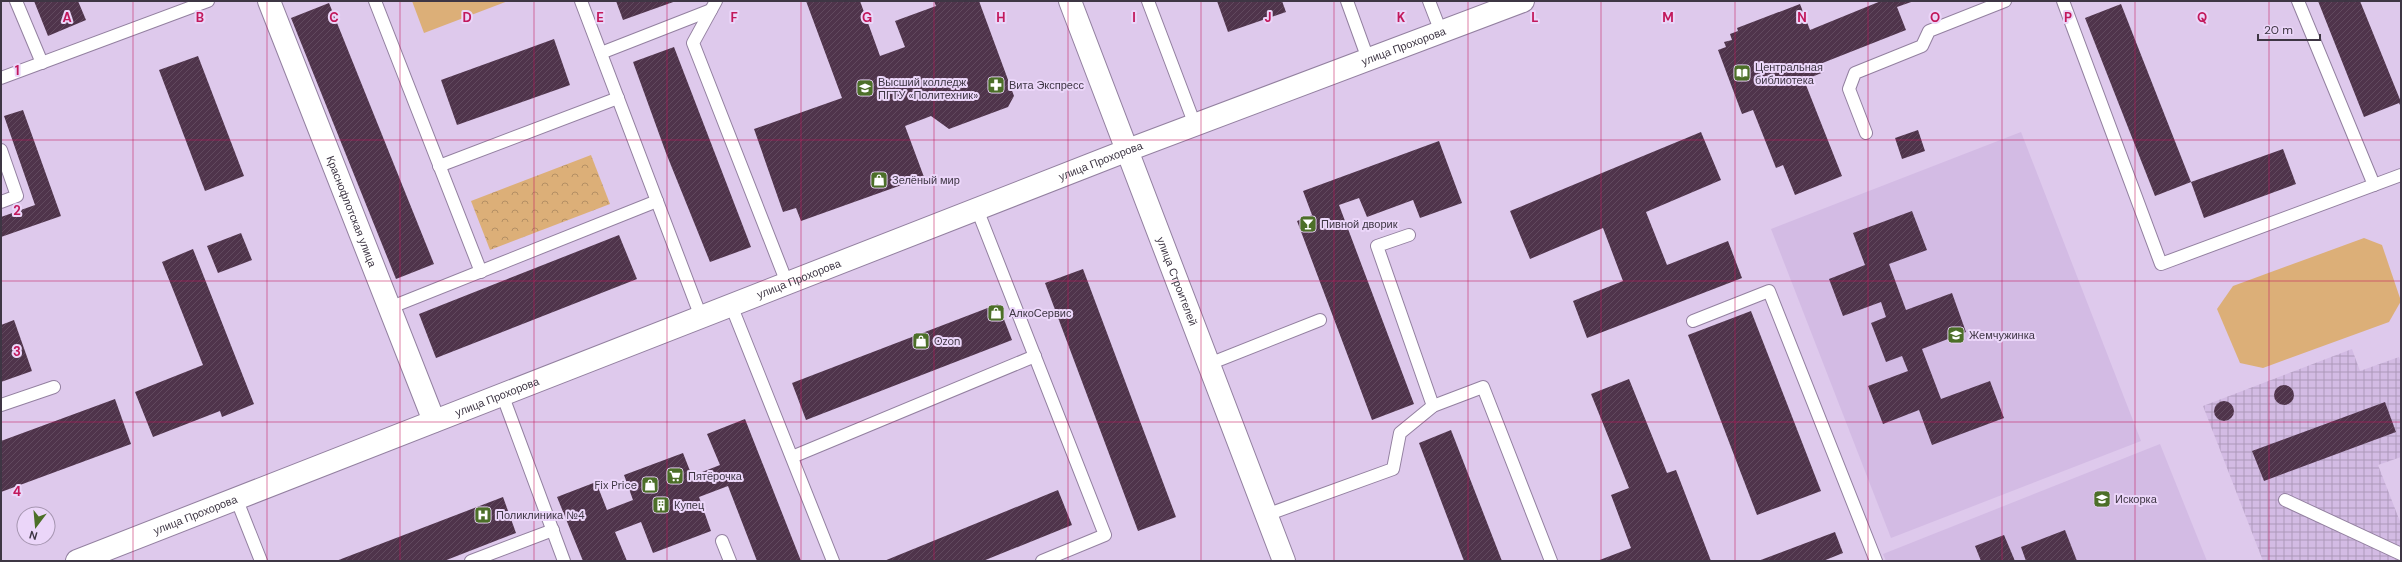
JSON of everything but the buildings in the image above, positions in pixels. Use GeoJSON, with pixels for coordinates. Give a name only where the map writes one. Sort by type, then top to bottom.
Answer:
{"type":"FeatureCollection","features":[{"type":"Feature","properties":{"kind":"street","name":"Краснофлотская улица"},"geometry":{"type":"LineString","coordinates":[[270,1],[434,421]]}},
{"type":"Feature","properties":{"kind":"street","name":"улица Строителей"},"geometry":{"type":"LineString","coordinates":[[1070,1],[1284,561]]}},
{"type":"Feature","properties":{"kind":"street","name":"улица Прохорова"},"geometry":{"type":"LineString","coordinates":[[77,561],[1128,150],[1523,1]]}},
{"type":"Feature","properties":{"kind":"lane"},"geometry":{"type":"LineString","coordinates":[[16,1],[42,63]]}},
{"type":"Feature","properties":{"kind":"lane"},"geometry":{"type":"LineString","coordinates":[[1,78],[208,1]]}},
{"type":"Feature","properties":{"kind":"lane"},"geometry":{"type":"LineString","coordinates":[[375,1],[481,272]]}},
{"type":"Feature","properties":{"kind":"lane"},"geometry":{"type":"LineString","coordinates":[[581,1],[701,317]]}},
{"type":"Feature","properties":{"kind":"lane"},"geometry":{"type":"LineString","coordinates":[[1148,1],[1195,125]]}},
{"type":"Feature","properties":{"kind":"lane"},"geometry":{"type":"LineString","coordinates":[[1347,1],[1368,60]]}},
{"type":"Feature","properties":{"kind":"lane"},"geometry":{"type":"LineString","coordinates":[[1429,1],[1441,32]]}},
{"type":"Feature","properties":{"kind":"lane"},"geometry":{"type":"LineString","coordinates":[[1866,133],[1849,89],[1856,73],[1922,46],[1929,31],[2005,1]]}},
{"type":"Feature","properties":{"kind":"lane"},"geometry":{"type":"LineString","coordinates":[[2062,1],[2161,264],[2401,175]]}},
{"type":"Feature","properties":{"kind":"lane"},"geometry":{"type":"LineString","coordinates":[[2298,1],[2374,185]]}},
{"type":"Feature","properties":{"kind":"lane"},"geometry":{"type":"LineString","coordinates":[[601,53],[713,6]]}},
{"type":"Feature","properties":{"kind":"lane"},"geometry":{"type":"LineString","coordinates":[[713,6],[693,43],[788,283]]}},
{"type":"Feature","properties":{"kind":"lane"},"geometry":{"type":"LineString","coordinates":[[439,166],[618,98]]}},
{"type":"Feature","properties":{"kind":"lane"},"geometry":{"type":"LineString","coordinates":[[1,151],[17,196],[1,202]]}},
{"type":"Feature","properties":{"kind":"lane"},"geometry":{"type":"LineString","coordinates":[[389,308],[657,201]]}},
{"type":"Feature","properties":{"kind":"lane"},"geometry":{"type":"LineString","coordinates":[[977,209],[1104,535],[1065,557],[1042,561]]}},
{"type":"Feature","properties":{"kind":"lane"},"geometry":{"type":"LineString","coordinates":[[1409,235],[1377,246],[1432,406]]}},
{"type":"Feature","properties":{"kind":"lane"},"geometry":{"type":"LineString","coordinates":[[1693,321],[1769,291],[1876,561]]}},
{"type":"Feature","properties":{"kind":"lane"},"geometry":{"type":"LineString","coordinates":[[731,305],[833,561]]}},
{"type":"Feature","properties":{"kind":"lane"},"geometry":{"type":"LineString","coordinates":[[1209,364],[1320,320]]}},
{"type":"Feature","properties":{"kind":"lane"},"geometry":{"type":"LineString","coordinates":[[792,457],[1035,356]]}},
{"type":"Feature","properties":{"kind":"lane"},"geometry":{"type":"LineString","coordinates":[[1,405],[54,387]]}},
{"type":"Feature","properties":{"kind":"lane"},"geometry":{"type":"LineString","coordinates":[[1266,515],[1393,469],[1400,433],[1432,406],[1483,387],[1551,561]]}},
{"type":"Feature","properties":{"kind":"lane"},"geometry":{"type":"LineString","coordinates":[[502,394],[564,561]]}},
{"type":"Feature","properties":{"kind":"lane"},"geometry":{"type":"LineString","coordinates":[[236,498],[262,561]]}},
{"type":"Feature","properties":{"kind":"lane"},"geometry":{"type":"LineString","coordinates":[[2285,500],[2401,554]]}},
{"type":"Feature","properties":{"kind":"lane"},"geometry":{"type":"LineString","coordinates":[[471,561],[553,530]]}},
{"type":"Feature","properties":{"kind":"lane"},"geometry":{"type":"LineString","coordinates":[[722,541],[730,561]]}},
{"type":"Feature","properties":{"kind":"shaded area","name":"Жемчужинка"},"geometry":{"type":"Polygon","coordinates":[[[2021,132],[2141,441],[1891,538],[1771,229],[2021,132]]]}},
{"type":"Feature","properties":{"kind":"shaded area"},"geometry":{"type":"Polygon","coordinates":[[[2352,349],[2360,371],[2399,357],[2401,364],[2401,457],[2378,465],[2401,524],[2401,561],[2263,561],[2203,406],[2352,349]]]}},
{"type":"Feature","properties":{"kind":"shaded area","name":"Искорка"},"geometry":{"type":"Polygon","coordinates":[[[2160,444],[2207,561],[1886,561],[1883,554],[2160,444]]]}},
{"type":"Feature","properties":{"kind":"green space"},"geometry":{"type":"Polygon","coordinates":[[[412,1],[508,1],[424,33],[412,1]]]}},
{"type":"Feature","properties":{"kind":"green space"},"geometry":{"type":"Polygon","coordinates":[[[591,155],[610,204],[490,250],[471,201],[591,155]]]}},
{"type":"Feature","properties":{"kind":"green space"},"geometry":{"type":"Polygon","coordinates":[[[2364,238],[2382,245],[2401,301],[2389,322],[2263,368],[2240,363],[2217,309],[2233,286],[2364,238]]]}},
{"type":"Feature","properties":{"kind":"place","name":"Центральная библиотека"},"geometry":{"type":"Point","coordinates":[1742,73]}},
{"type":"Feature","properties":{"kind":"place","name":"Вита Экспресс"},"geometry":{"type":"Point","coordinates":[996,85]}},
{"type":"Feature","properties":{"kind":"place","name":"Высший колледж ПГТУ «Политехник»"},"geometry":{"type":"Point","coordinates":[865,88]}},
{"type":"Feature","properties":{"kind":"place","name":"Зелёный мир"},"geometry":{"type":"Point","coordinates":[879,180]}},
{"type":"Feature","properties":{"kind":"place","name":"Пивной дворик"},"geometry":{"type":"Point","coordinates":[1308,224]}},
{"type":"Feature","properties":{"kind":"place","name":"АлкоСервис"},"geometry":{"type":"Point","coordinates":[996,313]}},
{"type":"Feature","properties":{"kind":"place","name":"Жемчужинка"},"geometry":{"type":"Point","coordinates":[1956,335]}},
{"type":"Feature","properties":{"kind":"place","name":"Ozon"},"geometry":{"type":"Point","coordinates":[921,341]}},
{"type":"Feature","properties":{"kind":"place","name":"Пятёрочка"},"geometry":{"type":"Point","coordinates":[675,476]}},
{"type":"Feature","properties":{"kind":"place","name":"Fix Price"},"geometry":{"type":"Point","coordinates":[650,485]}},
{"type":"Feature","properties":{"kind":"place","name":"Искорка"},"geometry":{"type":"Point","coordinates":[2102,499]}},
{"type":"Feature","properties":{"kind":"place","name":"Купец"},"geometry":{"type":"Point","coordinates":[661,505]}},
{"type":"Feature","properties":{"kind":"place","name":"Поликлиника №4"},"geometry":{"type":"Point","coordinates":[483,515]}}]}
